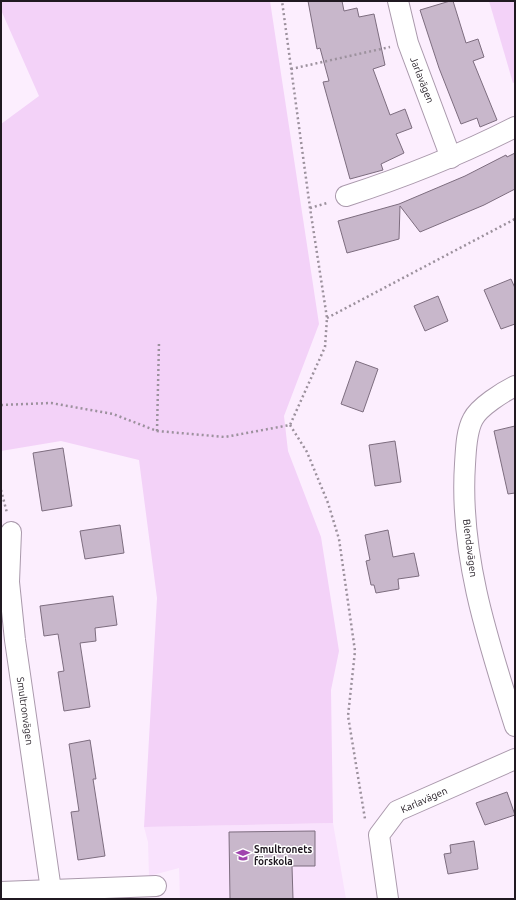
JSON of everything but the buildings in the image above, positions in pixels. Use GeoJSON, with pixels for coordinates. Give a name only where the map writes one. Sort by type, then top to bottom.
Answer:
{"type":"FeatureCollection","features":[{"type":"Feature","properties":{"kind":"street","name":"Jarlavägen"},"geometry":{"type":"LineString","coordinates":[[398,1],[408,43],[451,158]]}},
{"type":"Feature","properties":{"kind":"street"},"geometry":{"type":"LineString","coordinates":[[346,196],[399,179],[451,158],[515,127]]}},
{"type":"Feature","properties":{"kind":"street","name":"Blendavägen"},"geometry":{"type":"LineString","coordinates":[[515,386],[496,396],[473,418],[466,446],[463,494],[474,580],[482,618],[515,726]]}},
{"type":"Feature","properties":{"kind":"street","name":"Smultronvägen"},"geometry":{"type":"LineString","coordinates":[[12,532],[8,582],[51,890]]}},
{"type":"Feature","properties":{"kind":"street","name":"Karlavägen"},"geometry":{"type":"LineString","coordinates":[[388,899],[379,835],[397,811],[515,759]]}},
{"type":"Feature","properties":{"kind":"street"},"geometry":{"type":"LineString","coordinates":[[1,892],[156,886]]}},
{"type":"Feature","properties":{"kind":"path"},"geometry":{"type":"LineString","coordinates":[[282,1],[310,208],[327,318],[325,347],[290,425]]}},
{"type":"Feature","properties":{"kind":"path"},"geometry":{"type":"LineString","coordinates":[[292,69],[408,43]]}},
{"type":"Feature","properties":{"kind":"path"},"geometry":{"type":"LineString","coordinates":[[310,208],[324,204]]}},
{"type":"Feature","properties":{"kind":"path"},"geometry":{"type":"LineString","coordinates":[[327,318],[515,219]]}},
{"type":"Feature","properties":{"kind":"path"},"geometry":{"type":"LineString","coordinates":[[157,431],[159,342]]}},
{"type":"Feature","properties":{"kind":"path"},"geometry":{"type":"LineString","coordinates":[[1,405],[51,403],[113,414],[157,431],[225,437],[290,425]]}},
{"type":"Feature","properties":{"kind":"path"},"geometry":{"type":"LineString","coordinates":[[290,425],[307,452],[328,503],[339,539],[355,651],[348,716],[366,822]]}},
{"type":"Feature","properties":{"kind":"shaded area"},"geometry":{"type":"Polygon","coordinates":[[[1,1],[270,1],[319,324],[284,416],[288,451],[321,537],[339,651],[331,690],[333,823],[144,827],[157,598],[139,460],[61,441],[1,451],[1,124],[39,96],[1,10],[1,1]]]}},
{"type":"Feature","properties":{"kind":"shaded area"},"geometry":{"type":"Polygon","coordinates":[[[489,1],[515,1],[515,82],[513,83],[489,1]]]}},
{"type":"Feature","properties":{"kind":"shaded area","name":"Smultronets förskola"},"geometry":{"type":"Polygon","coordinates":[[[333,823],[346,899],[180,899],[179,868],[149,876],[148,842],[144,827],[333,823]]]}},
{"type":"Feature","properties":{"kind":"place","name":"Smultronets förskola"},"geometry":{"type":"Point","coordinates":[243,855]}}]}
